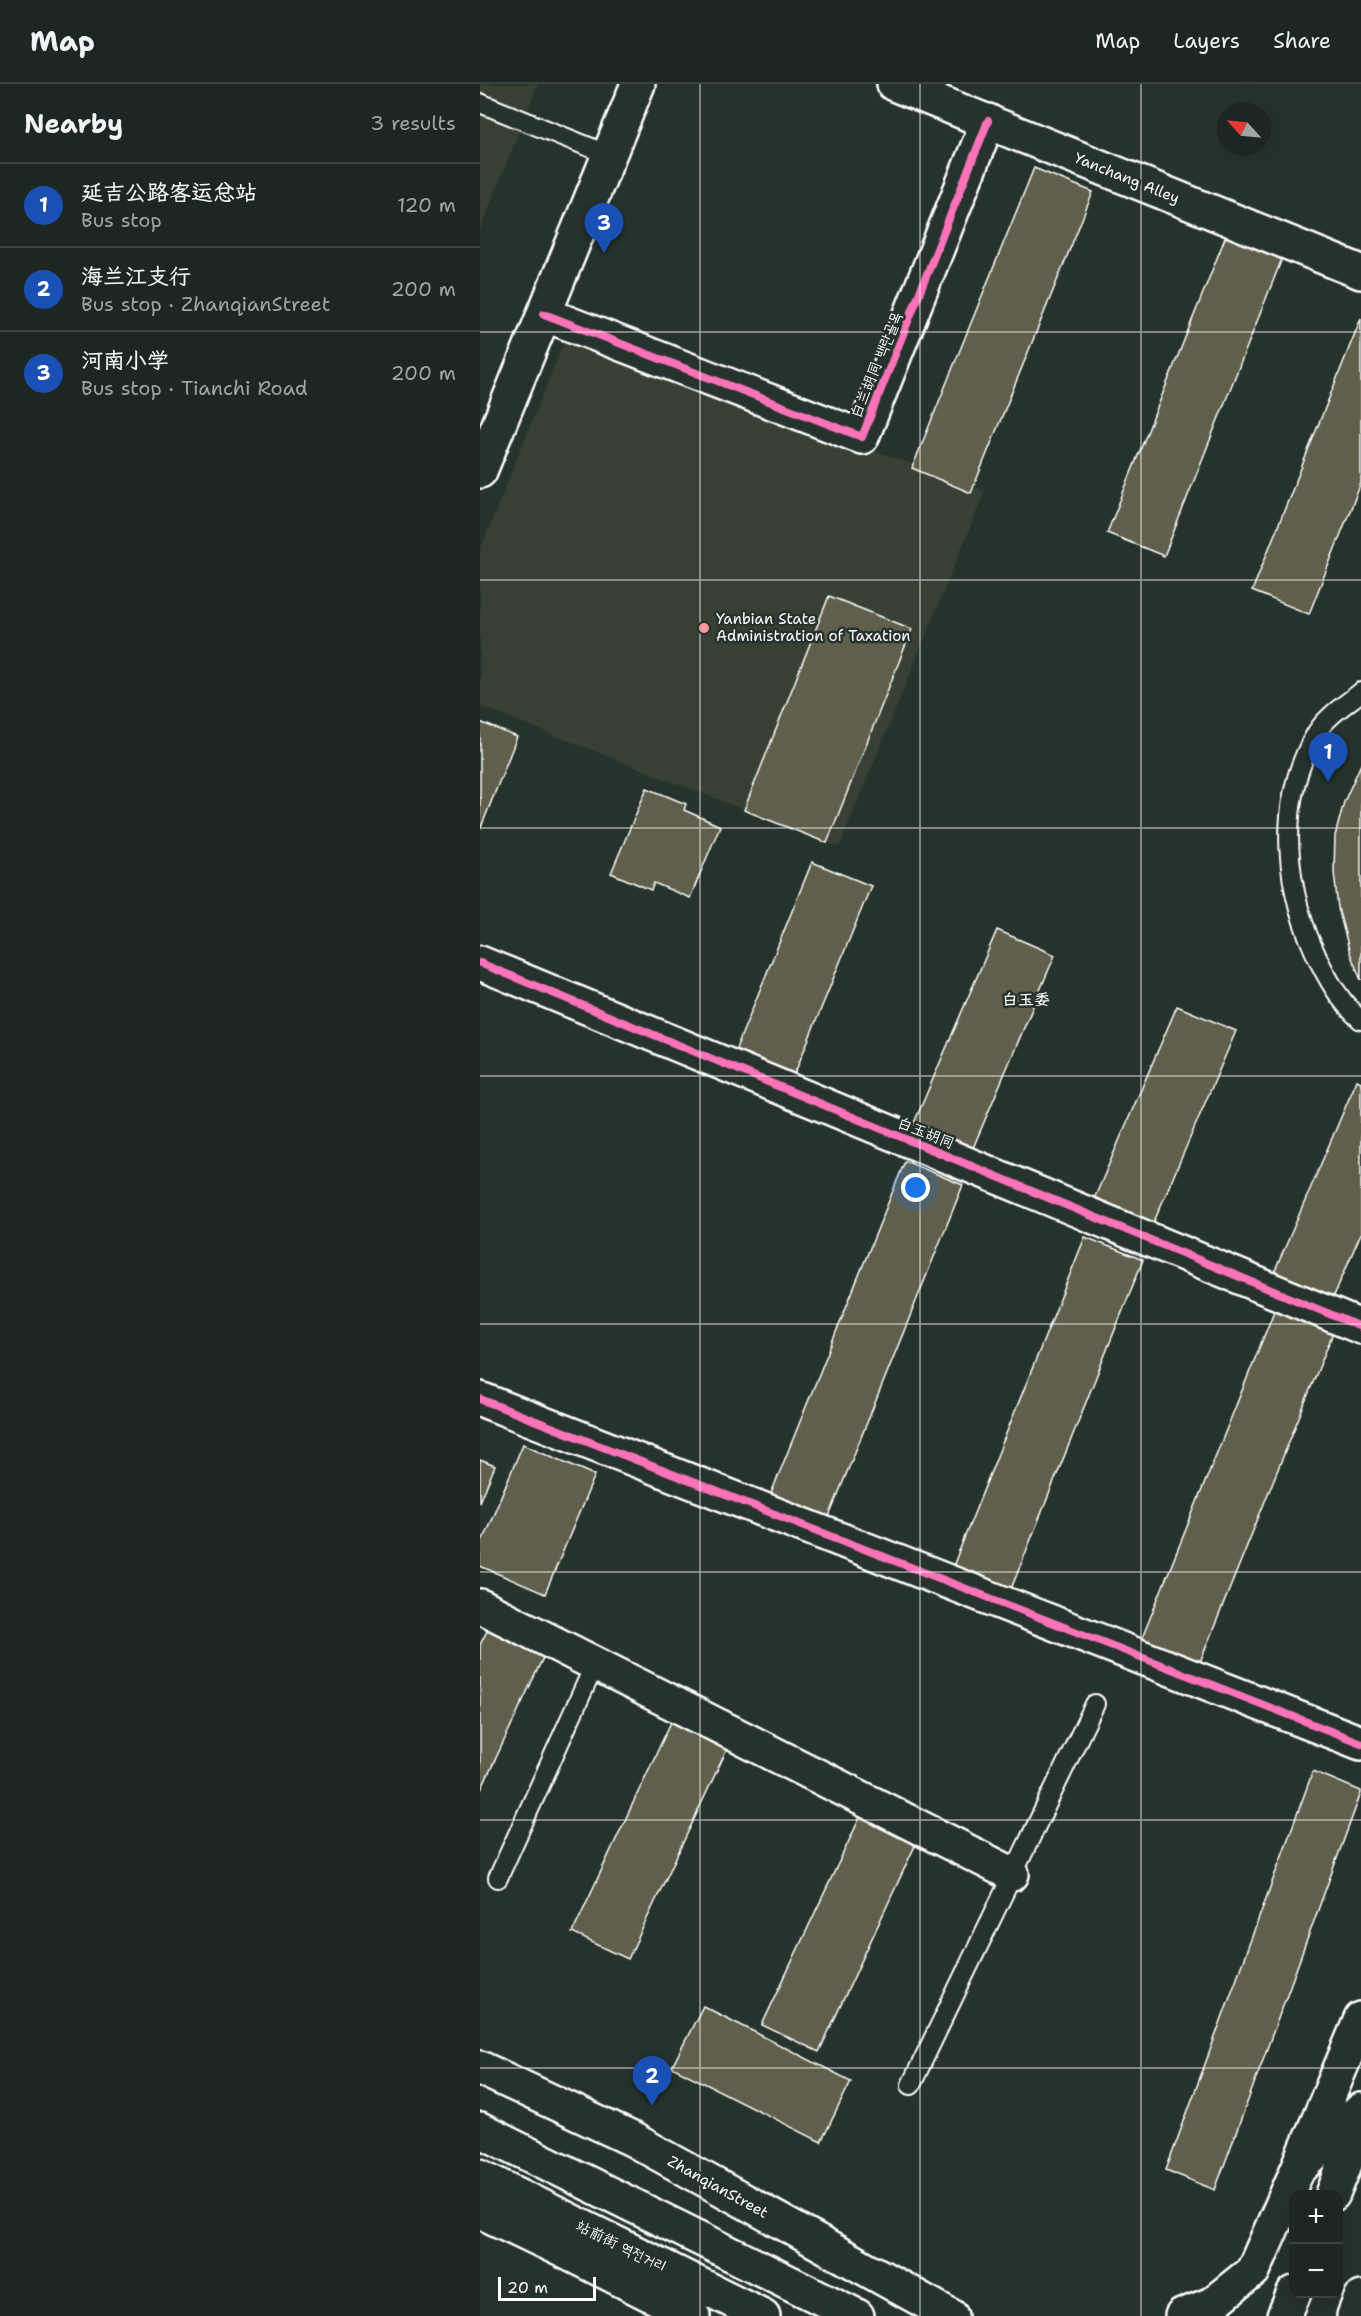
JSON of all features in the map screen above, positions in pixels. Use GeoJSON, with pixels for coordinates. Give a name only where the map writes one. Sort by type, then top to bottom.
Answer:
{"type":"FeatureCollection","features":[{"type":"Feature","properties":{"kind":"street"},"geometry":{"type":"LineString","coordinates":[[480,471],[638,84]]}},
{"type":"Feature","properties":{"kind":"street","name":"Yanchang Alley"},"geometry":{"type":"LineString","coordinates":[[894,84],[1361,272]]}},
{"type":"Feature","properties":{"kind":"street","name":"白兰胡同 백란골목"},"geometry":{"type":"LineString","coordinates":[[544,314],[862,437],[988,122]]}},
{"type":"Feature","properties":{"kind":"street","name":"白玉胡同"},"geometry":{"type":"LineString","coordinates":[[480,963],[1361,1327]]}},
{"type":"Feature","properties":{"kind":"street"},"geometry":{"type":"LineString","coordinates":[[480,1399],[1361,1743]]}},
{"type":"Feature","properties":{"kind":"street"},"geometry":{"type":"LineString","coordinates":[[480,1606],[1012,1874]]}},
{"type":"Feature","properties":{"kind":"street"},"geometry":{"type":"LineString","coordinates":[[1182,2316],[1212,2304],[1253,2271],[1361,2019]]}},
{"type":"Feature","properties":{"kind":"street","name":"ZhanqianStreet"},"geometry":{"type":"LineString","coordinates":[[480,2068],[632,2139],[951,2316]]}},
{"type":"Feature","properties":{"kind":"street"},"geometry":{"type":"LineString","coordinates":[[1297,2171],[1361,2110]]}},
{"type":"Feature","properties":{"kind":"street"},"geometry":{"type":"LineString","coordinates":[[1335,2190],[1361,2124]]}},
{"type":"Feature","properties":{"kind":"street"},"geometry":{"type":"LineString","coordinates":[[480,2130],[857,2316]]}},
{"type":"Feature","properties":{"kind":"street","name":"站前街 역전거리"},"geometry":{"type":"LineString","coordinates":[[480,2176],[763,2316]]}},
{"type":"Feature","properties":{"kind":"street"},"geometry":{"type":"LineString","coordinates":[[480,2211],[693,2316]]}},
{"type":"Feature","properties":{"kind":"street"},"geometry":{"type":"LineString","coordinates":[[1284,2316],[1291,2298]]}},
{"type":"Feature","properties":{"kind":"street"},"geometry":{"type":"LineString","coordinates":[[1354,2316],[1361,2298]]}},
{"type":"Feature","properties":{"kind":"lane"},"geometry":{"type":"LineString","coordinates":[[480,103],[609,155]]}},
{"type":"Feature","properties":{"kind":"lane"},"geometry":{"type":"LineString","coordinates":[[1361,692],[1318,730],[1301,764],[1291,807],[1289,849],[1294,894],[1307,937],[1330,982],[1353,1014],[1361,1020]]}},
{"type":"Feature","properties":{"kind":"lane"},"geometry":{"type":"LineString","coordinates":[[498,1878],[595,1664]]}},
{"type":"Feature","properties":{"kind":"lane"},"geometry":{"type":"LineString","coordinates":[[910,2085],[1095,1704]]}},
{"type":"Feature","properties":{"kind":"shaded area"},"geometry":{"type":"Polygon","coordinates":[[[480,84],[538,84],[480,230],[480,84]]]}},
{"type":"Feature","properties":{"kind":"shaded area","name":"Yanbian State Administration of Taxation"},"geometry":{"type":"Polygon","coordinates":[[[566,337],[985,491],[839,847],[480,706],[480,550],[566,337]]]}},
{"type":"Feature","properties":{"kind":"building"},"geometry":{"type":"Polygon","coordinates":[[[1034,168],[1093,192],[971,493],[912,468],[1034,168]]]}},
{"type":"Feature","properties":{"kind":"building"},"geometry":{"type":"Polygon","coordinates":[[[1227,233],[1283,256],[1164,556],[1107,533],[1227,233]]]}},
{"type":"Feature","properties":{"kind":"building"},"geometry":{"type":"Polygon","coordinates":[[[1361,318],[1361,483],[1309,614],[1252,591],[1361,318]]]}},
{"type":"Feature","properties":{"kind":"building"},"geometry":{"type":"Polygon","coordinates":[[[829,596],[912,629],[827,843],[744,810],[829,596]]]}},
{"type":"Feature","properties":{"kind":"building"},"geometry":{"type":"Polygon","coordinates":[[[480,722],[517,737],[480,830],[480,722]]]}},
{"type":"Feature","properties":{"kind":"building"},"geometry":{"type":"Polygon","coordinates":[[[1361,764],[1361,980],[1350,953],[1338,908],[1334,872],[1335,836],[1344,802],[1361,764]]]}},
{"type":"Feature","properties":{"kind":"building"},"geometry":{"type":"Polygon","coordinates":[[[647,788],[686,804],[684,810],[720,826],[690,898],[654,883],[651,890],[611,873],[647,788]]]}},
{"type":"Feature","properties":{"kind":"building"},"geometry":{"type":"Polygon","coordinates":[[[812,862],[871,886],[792,1080],[733,1056],[812,862]]]}},
{"type":"Feature","properties":{"kind":"building"},"geometry":{"type":"Polygon","coordinates":[[[997,930],[1055,955],[973,1148],[914,1123],[997,930]]]}},
{"type":"Feature","properties":{"kind":"building"},"geometry":{"type":"Polygon","coordinates":[[[1177,1006],[1236,1031],[1153,1224],[1094,1199],[1177,1006]]]}},
{"type":"Feature","properties":{"kind":"building"},"geometry":{"type":"Polygon","coordinates":[[[1357,1080],[1361,1082],[1361,1233],[1333,1298],[1274,1273],[1357,1080]]]}},
{"type":"Feature","properties":{"kind":"building"},"geometry":{"type":"Polygon","coordinates":[[[905,1161],[963,1185],[824,1529],[766,1506],[905,1161]]]}},
{"type":"Feature","properties":{"kind":"building"},"geometry":{"type":"Polygon","coordinates":[[[1085,1237],[1143,1260],[1005,1604],[947,1581],[1085,1237]]]}},
{"type":"Feature","properties":{"kind":"building"},"geometry":{"type":"Polygon","coordinates":[[[1279,1299],[1337,1323],[1198,1667],[1140,1643],[1279,1299]]]}},
{"type":"Feature","properties":{"kind":"building"},"geometry":{"type":"Polygon","coordinates":[[[523,1444],[595,1475],[545,1594],[480,1566],[480,1546],[523,1444]]]}},
{"type":"Feature","properties":{"kind":"building"},"geometry":{"type":"Polygon","coordinates":[[[480,1460],[495,1466],[480,1502],[480,1460]]]}},
{"type":"Feature","properties":{"kind":"building"},"geometry":{"type":"Polygon","coordinates":[[[492,1621],[548,1647],[480,1792],[480,1645],[492,1621]]]}},
{"type":"Feature","properties":{"kind":"building"},"geometry":{"type":"Polygon","coordinates":[[[673,1718],[729,1745],[628,1959],[572,1933],[673,1718]]]}},
{"type":"Feature","properties":{"kind":"building"},"geometry":{"type":"Polygon","coordinates":[[[1313,1771],[1361,1791],[1361,1793],[1215,2190],[1166,2170],[1313,1771]]]}},
{"type":"Feature","properties":{"kind":"building"},"geometry":{"type":"Polygon","coordinates":[[[863,1811],[919,1837],[819,2052],[762,2025],[863,1811]]]}},
{"type":"Feature","properties":{"kind":"building"},"geometry":{"type":"Polygon","coordinates":[[[703,2006],[851,2081],[821,2142],[672,2067],[703,2006]]]}},
{"type":"Feature","properties":{"kind":"cycle path"},"geometry":{"type":"LineString","coordinates":[[544,314],[862,437],[988,121]]}},
{"type":"Feature","properties":{"kind":"cycle path"},"geometry":{"type":"LineString","coordinates":[[480,963],[1361,1327]]}},
{"type":"Feature","properties":{"kind":"cycle path"},"geometry":{"type":"LineString","coordinates":[[480,1399],[1361,1743]]}},
{"type":"Feature","properties":{"kind":"place","name":"河南小学"},"geometry":{"type":"Point","coordinates":[604,253]}},
{"type":"Feature","properties":{"kind":"place","name":"Yanbian State Administration of Taxation"},"geometry":{"type":"Point","coordinates":[704,628]}},
{"type":"Feature","properties":{"kind":"place","name":"延吉公路客运总站"},"geometry":{"type":"Point","coordinates":[1328,782]}},
{"type":"Feature","properties":{"kind":"place","name":"海兰江支行"},"geometry":{"type":"Point","coordinates":[652,2106]}},
{"type":"Feature","properties":{"kind":"district","name":"白玉委"},"geometry":{"type":"Point","coordinates":[1026,999]}}]}
